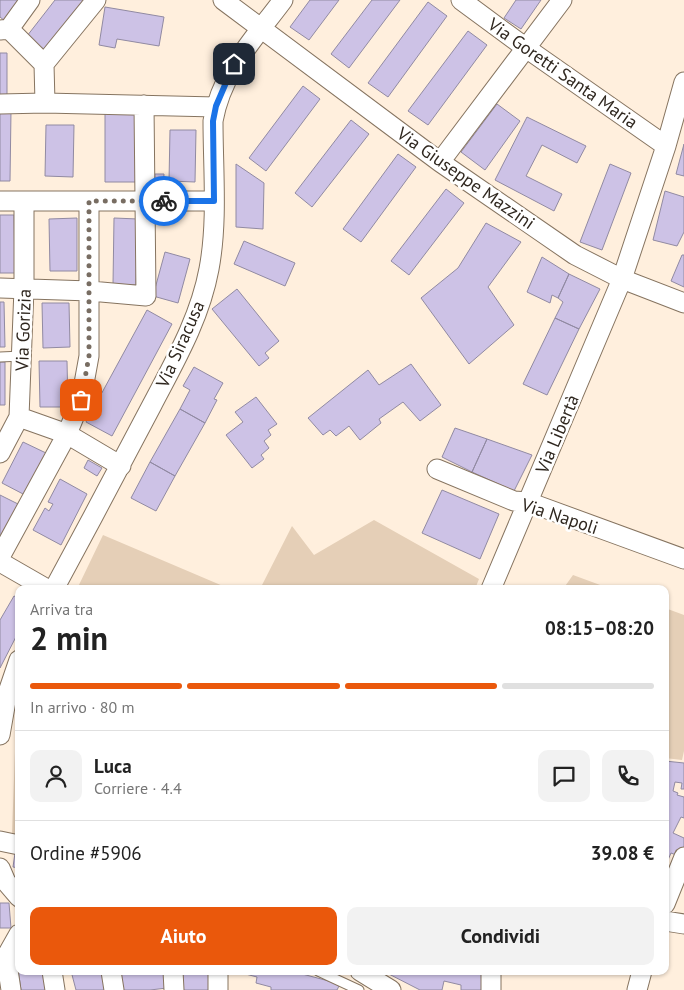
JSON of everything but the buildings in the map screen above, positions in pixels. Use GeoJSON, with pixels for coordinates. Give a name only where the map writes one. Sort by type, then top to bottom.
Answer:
{"type":"FeatureCollection","features":[{"type":"Feature","properties":{"kind":"street"},"geometry":{"type":"LineString","coordinates":[[30,0],[4,30],[44,64]]}},
{"type":"Feature","properties":{"kind":"street"},"geometry":{"type":"LineString","coordinates":[[45,103],[44,64],[96,0]]}},
{"type":"Feature","properties":{"kind":"street","name":"Via Giuseppe Mazzini"},"geometry":{"type":"LineString","coordinates":[[224,0],[440,162],[575,255],[622,279],[684,303]]}},
{"type":"Feature","properties":{"kind":"street","name":"Via Siracusa"},"geometry":{"type":"LineString","coordinates":[[56,585],[189,333],[202,299],[213,237],[213,121],[216,106],[234,64],[283,0]]}},
{"type":"Feature","properties":{"kind":"street","name":"Via Goretti Santa Maria"},"geometry":{"type":"LineString","coordinates":[[461,0],[666,146]]}},
{"type":"Feature","properties":{"kind":"street"},"geometry":{"type":"LineString","coordinates":[[440,162],[562,0]]}},
{"type":"Feature","properties":{"kind":"street","name":"Via Libertà"},"geometry":{"type":"LineString","coordinates":[[493,585],[622,279],[666,146],[684,82]]}},
{"type":"Feature","properties":{"kind":"street"},"geometry":{"type":"LineString","coordinates":[[0,104],[216,106]]}},
{"type":"Feature","properties":{"kind":"street"},"geometry":{"type":"LineString","coordinates":[[0,288],[90,291],[146,296],[144,105]]}},
{"type":"Feature","properties":{"kind":"street"},"geometry":{"type":"LineString","coordinates":[[0,201],[214,201]]}},
{"type":"Feature","properties":{"kind":"street","name":"Via Gorizia"},"geometry":{"type":"LineString","coordinates":[[0,453],[20,417],[24,288],[24,201]]}},
{"type":"Feature","properties":{"kind":"street"},"geometry":{"type":"LineString","coordinates":[[0,557],[66,434],[81,400],[89,356],[89,201]]}},
{"type":"Feature","properties":{"kind":"street"},"geometry":{"type":"LineString","coordinates":[[20,417],[66,434],[120,466]]}},
{"type":"Feature","properties":{"kind":"street","name":"Via Napoli"},"geometry":{"type":"LineString","coordinates":[[437,469],[514,501],[528,502],[684,559]]}},
{"type":"Feature","properties":{"kind":"street"},"geometry":{"type":"LineString","coordinates":[[0,562],[40,585]]}},
{"type":"Feature","properties":{"kind":"street"},"geometry":{"type":"LineString","coordinates":[[0,735],[7,696],[15,672]]}},
{"type":"Feature","properties":{"kind":"street"},"geometry":{"type":"LineString","coordinates":[[0,841],[15,844]]}},
{"type":"Feature","properties":{"kind":"street"},"geometry":{"type":"LineString","coordinates":[[669,894],[684,856]]}},
{"type":"Feature","properties":{"kind":"street"},"geometry":{"type":"LineString","coordinates":[[0,868],[14,896]]}},
{"type":"Feature","properties":{"kind":"street"},"geometry":{"type":"LineString","coordinates":[[669,922],[684,924]]}},
{"type":"Feature","properties":{"kind":"street"},"geometry":{"type":"LineString","coordinates":[[11,990],[3,958],[15,939]]}},
{"type":"Feature","properties":{"kind":"street"},"geometry":{"type":"LineString","coordinates":[[53,975],[55,990]]}},
{"type":"Feature","properties":{"kind":"street"},"geometry":{"type":"LineString","coordinates":[[112,975],[114,990]]}},
{"type":"Feature","properties":{"kind":"street"},"geometry":{"type":"LineString","coordinates":[[173,975],[174,990]]}},
{"type":"Feature","properties":{"kind":"street"},"geometry":{"type":"LineString","coordinates":[[218,975],[218,990]]}},
{"type":"Feature","properties":{"kind":"street"},"geometry":{"type":"LineString","coordinates":[[367,975],[391,990]]}},
{"type":"Feature","properties":{"kind":"street"},"geometry":{"type":"LineString","coordinates":[[491,975],[491,990]]}},
{"type":"Feature","properties":{"kind":"street"},"geometry":{"type":"LineString","coordinates":[[637,990],[640,975]]}},
{"type":"Feature","properties":{"kind":"lane"},"geometry":{"type":"LineString","coordinates":[[0,356],[22,356]]}},
{"type":"Feature","properties":{"kind":"lane"},"geometry":{"type":"LineString","coordinates":[[327,975],[359,990]]}},
{"type":"Feature","properties":{"kind":"shaded area"},"geometry":{"type":"Polygon","coordinates":[[[374,520],[479,579],[477,585],[262,585],[292,526],[314,555],[374,520]]]}},
{"type":"Feature","properties":{"kind":"shaded area"},"geometry":{"type":"Polygon","coordinates":[[[103,535],[221,585],[79,585],[103,535]]]}},
{"type":"Feature","properties":{"kind":"shaded area"},"geometry":{"type":"Polygon","coordinates":[[[573,575],[600,585],[566,585],[573,575]]]}},
{"type":"Feature","properties":{"kind":"shaded area"},"geometry":{"type":"Polygon","coordinates":[[[669,609],[684,615],[684,751],[682,760],[669,758],[669,609]]]}},
{"type":"Feature","properties":{"kind":"shaded area"},"geometry":{"type":"Polygon","coordinates":[[[15,751],[15,834],[12,834],[15,751]]]}},
{"type":"Feature","properties":{"kind":"way so far"},"geometry":{"type":"LineString","coordinates":[[81,400],[89,356],[89,201],[164,201]]}},
{"type":"Feature","properties":{"kind":"route"},"geometry":{"type":"LineString","coordinates":[[164,201],[214,201],[213,121],[216,106],[234,64]]}}]}
